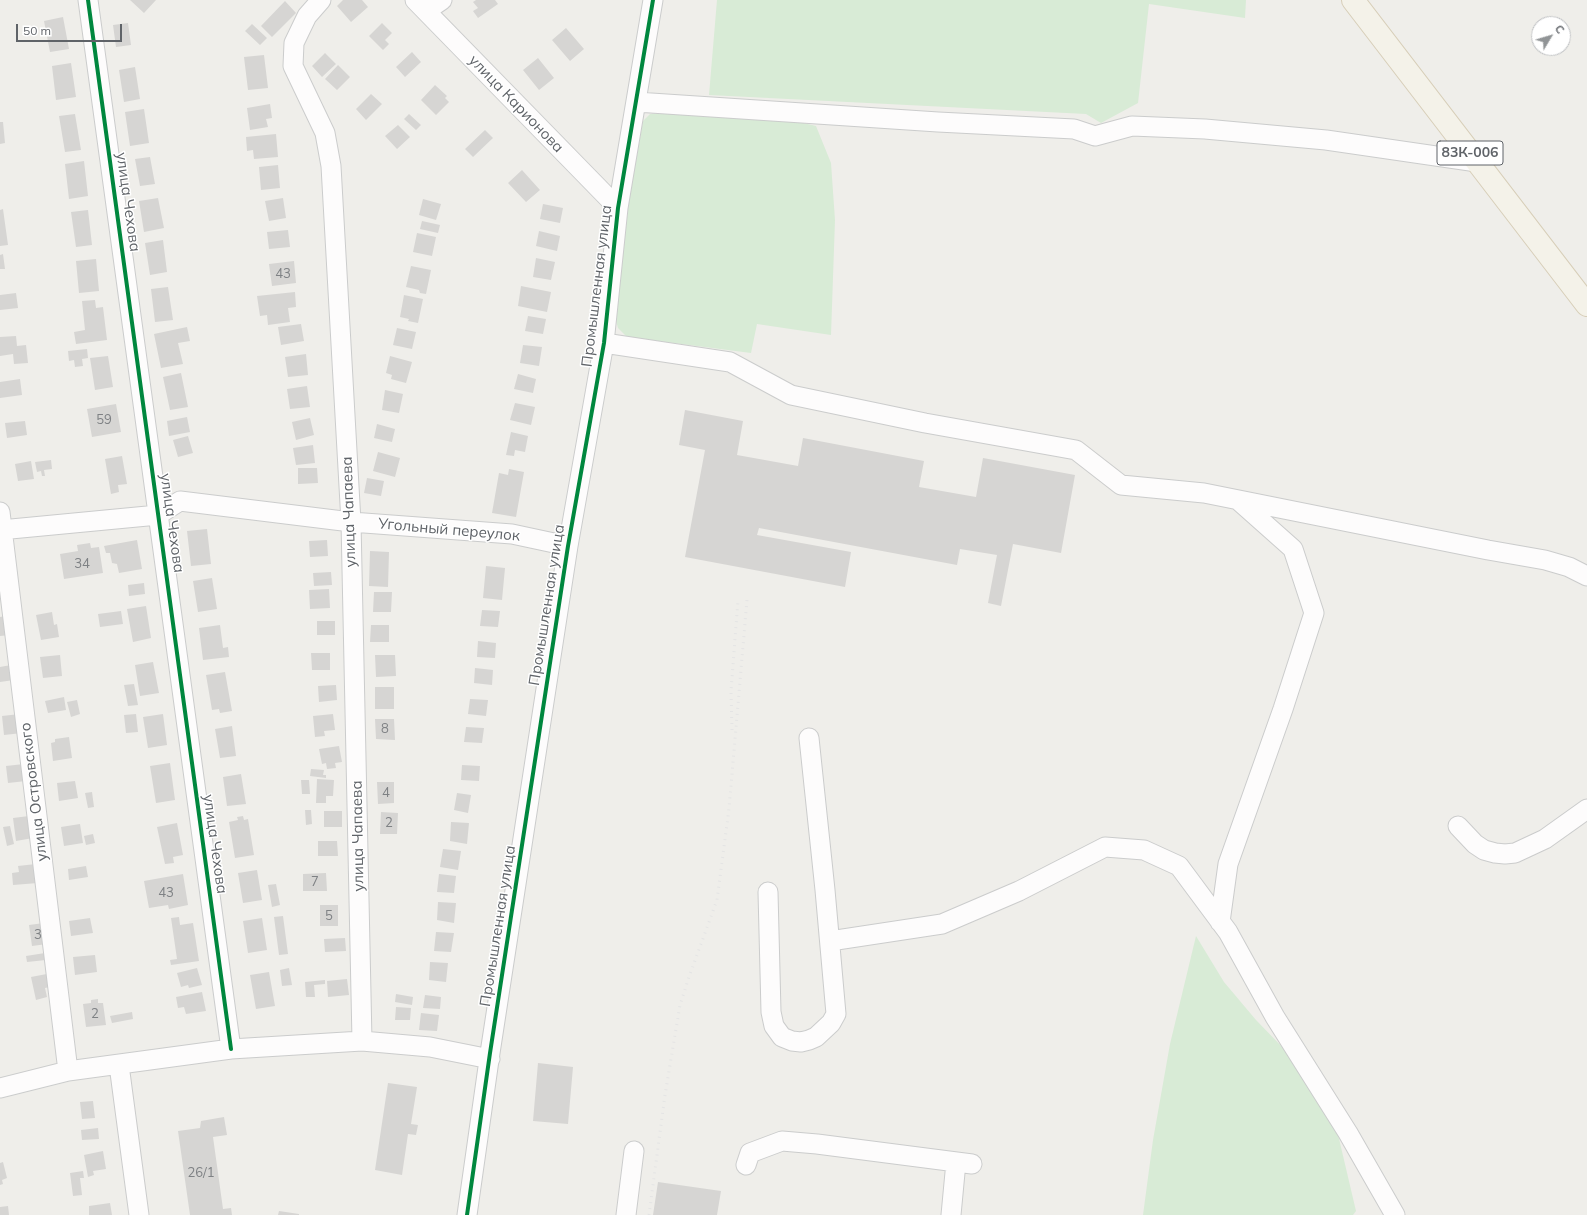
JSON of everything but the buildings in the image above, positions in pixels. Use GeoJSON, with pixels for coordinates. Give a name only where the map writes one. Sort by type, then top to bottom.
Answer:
{"type":"FeatureCollection","features":[{"type":"Feature","properties":{"kind":"main road","name":"83К-006"},"geometry":{"type":"LineString","coordinates":[[1353,0],[1587,306]]}},
{"type":"Feature","properties":{"kind":"street","name":"улица Чехова"},"geometry":{"type":"LineString","coordinates":[[88,0],[231,1049]]}},
{"type":"Feature","properties":{"kind":"street","name":"улица Чапаева"},"geometry":{"type":"LineString","coordinates":[[321,0],[307,16],[294,43],[292,66],[325,133],[331,166],[351,522],[362,1041]]}},
{"type":"Feature","properties":{"kind":"street"},"geometry":{"type":"LineString","coordinates":[[420,5],[442,0]]}},
{"type":"Feature","properties":{"kind":"street","name":"Промышленная улица"},"geometry":{"type":"LineString","coordinates":[[467,1215],[568,546],[604,343],[618,208],[652,0]]}},
{"type":"Feature","properties":{"kind":"street","name":"улица Карионова"},"geometry":{"type":"LineString","coordinates":[[420,5],[618,208]]}},
{"type":"Feature","properties":{"kind":"street"},"geometry":{"type":"LineString","coordinates":[[636,102],[938,122],[1074,129],[1095,136],[1132,126],[1205,129],[1326,140],[1477,162]]}},
{"type":"Feature","properties":{"kind":"street"},"geometry":{"type":"LineString","coordinates":[[604,343],[730,362],[791,395],[1076,450],[1121,485],[1204,493],[1545,560],[1569,567],[1587,576]]}},
{"type":"Feature","properties":{"kind":"street"},"geometry":{"type":"LineString","coordinates":[[1220,922],[1228,864],[1283,709],[1314,613],[1293,549],[1238,500]]}},
{"type":"Feature","properties":{"kind":"street","name":"Угольный переулок"},"geometry":{"type":"LineString","coordinates":[[1,524],[158,515],[180,501],[351,522],[512,534],[568,546]]}},
{"type":"Feature","properties":{"kind":"street","name":"улица Островского"},"geometry":{"type":"LineString","coordinates":[[1,524],[68,1071]]}},
{"type":"Feature","properties":{"kind":"street"},"geometry":{"type":"LineString","coordinates":[[768,892],[771,1012],[774,1026],[782,1037],[792,1041],[801,1042],[816,1037],[831,1023],[836,1014],[809,738]]}},
{"type":"Feature","properties":{"kind":"street"},"geometry":{"type":"LineString","coordinates":[[1458,826],[1475,844],[1484,850],[1495,854],[1515,853],[1545,839],[1587,809]]}},
{"type":"Feature","properties":{"kind":"street"},"geometry":{"type":"LineString","coordinates":[[830,941],[942,924],[1019,892],[1105,847],[1144,850],[1179,866],[1228,932],[1275,1017],[1348,1133],[1395,1215]]}},
{"type":"Feature","properties":{"kind":"street"},"geometry":{"type":"LineString","coordinates":[[0,1088],[68,1071],[231,1049],[362,1041],[430,1047],[490,1059]]}},
{"type":"Feature","properties":{"kind":"street"},"geometry":{"type":"LineString","coordinates":[[119,1065],[139,1215]]}},
{"type":"Feature","properties":{"kind":"street"},"geometry":{"type":"LineString","coordinates":[[746,1165],[750,1154],[782,1141],[817,1144],[964,1163],[951,1215]]}},
{"type":"Feature","properties":{"kind":"street"},"geometry":{"type":"LineString","coordinates":[[626,1215],[634,1151]]}},
{"type":"Feature","properties":{"kind":"green space"},"geometry":{"type":"Polygon","coordinates":[[[717,0],[1246,0],[1245,18],[1149,4],[1138,103],[1101,123],[1086,114],[709,95],[717,0]]]}},
{"type":"Feature","properties":{"kind":"green space"},"geometry":{"type":"Polygon","coordinates":[[[650,114],[767,114],[816,126],[831,163],[835,220],[831,335],[757,324],[751,353],[627,337],[618,328],[614,314],[629,202],[643,121],[650,114]]]}},
{"type":"Feature","properties":{"kind":"green space"},"geometry":{"type":"Polygon","coordinates":[[[1196,936],[1224,982],[1256,1020],[1289,1054],[1325,1079],[1356,1211],[1353,1215],[1143,1215],[1153,1140],[1170,1044],[1196,936]]]}},
{"type":"Feature","properties":{"kind":"railway"},"geometry":{"type":"LineString","coordinates":[[732,730],[731,691],[738,600]]}},
{"type":"Feature","properties":{"kind":"railway"},"geometry":{"type":"LineString","coordinates":[[649,1215],[665,1095],[680,1005],[717,900],[729,809],[747,600]]}},
{"type":"Feature","properties":{"kind":"cycle path"},"geometry":{"type":"LineString","coordinates":[[88,0],[231,1049]]}},
{"type":"Feature","properties":{"kind":"cycle path"},"geometry":{"type":"LineString","coordinates":[[467,1215],[490,1053],[568,546],[604,343],[618,208],[653,0]]}}]}
